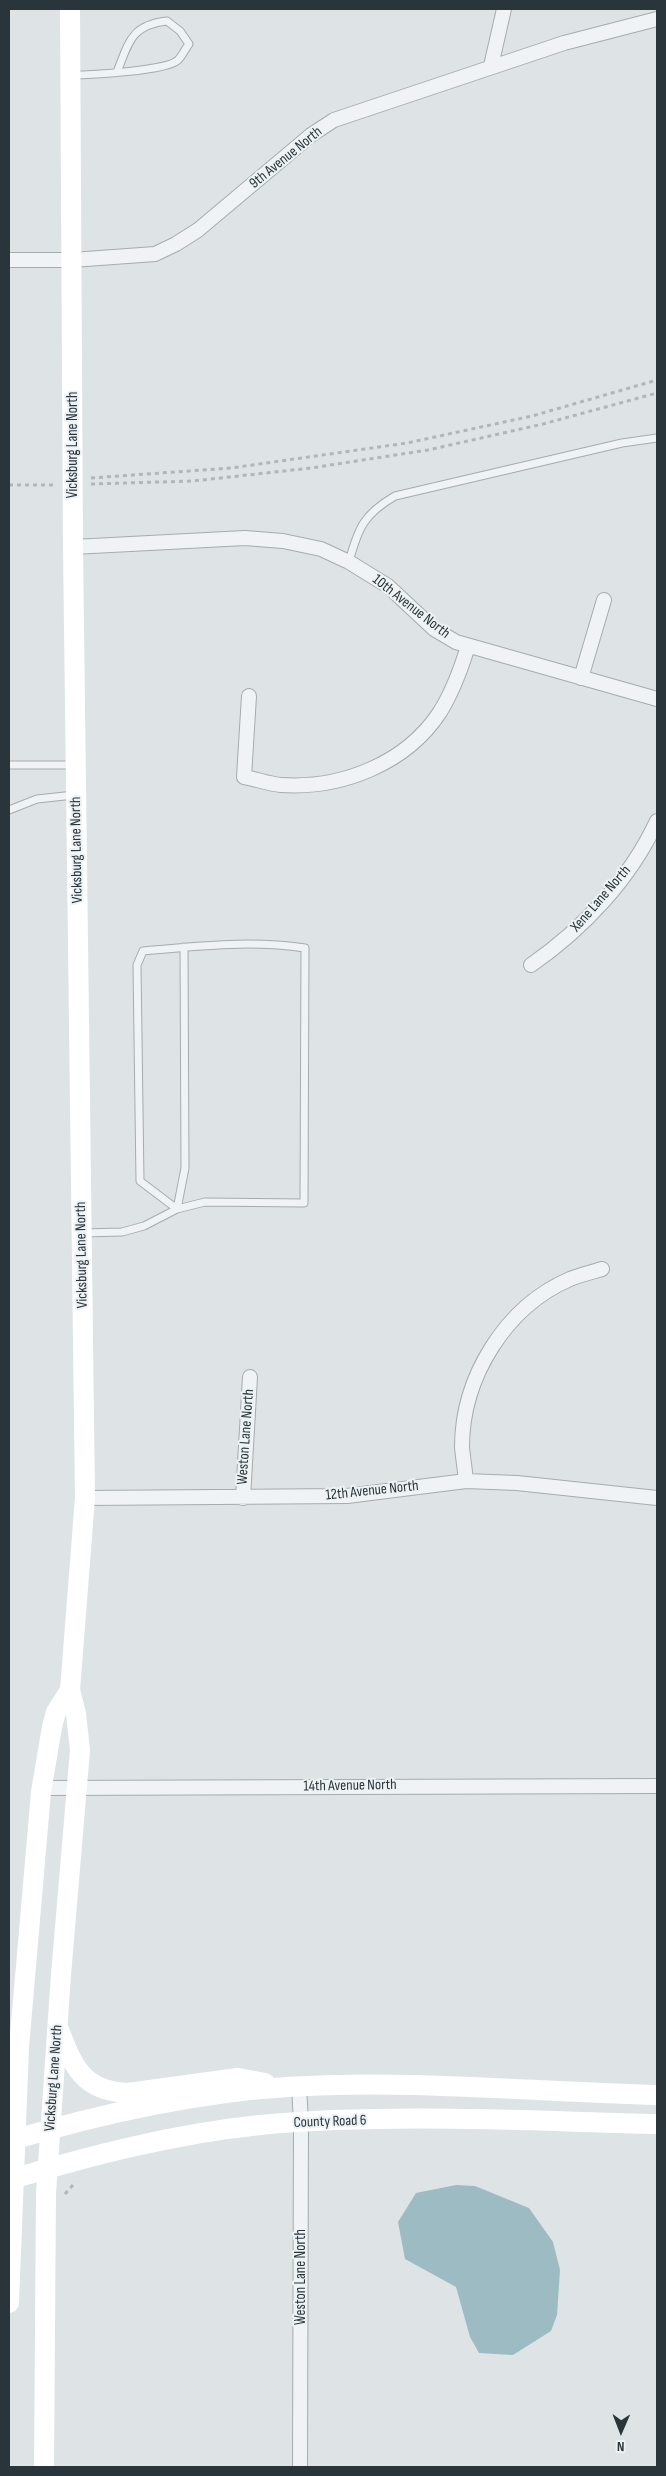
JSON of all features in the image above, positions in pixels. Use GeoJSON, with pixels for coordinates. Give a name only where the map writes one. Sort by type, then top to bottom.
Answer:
{"type":"FeatureCollection","features":[{"type":"Feature","properties":{"kind":"main road","name":"Vicksburg Lane North"},"geometry":{"type":"LineString","coordinates":[[44,2467],[47,2168],[76,1788],[79,1735],[70,1690],[85,1498],[76,765],[70,9]]}},
{"type":"Feature","properties":{"kind":"main road","name":"Vicksburg Lane North"},"geometry":{"type":"LineString","coordinates":[[9,2303],[11,2140],[42,1788],[54,1719],[70,1690]]}},
{"type":"Feature","properties":{"kind":"main road"},"geometry":{"type":"LineString","coordinates":[[57,2025],[77,2069],[92,2085],[111,2092],[128,2093],[238,2078],[293,2087]]}},
{"type":"Feature","properties":{"kind":"main road"},"geometry":{"type":"LineString","coordinates":[[11,2140],[84,2119],[154,2105],[214,2095],[293,2087],[405,2086],[657,2095]]}},
{"type":"Feature","properties":{"kind":"main road","name":"County Road 6"},"geometry":{"type":"LineString","coordinates":[[10,2179],[153,2141],[251,2126],[301,2122],[444,2120],[657,2124]]}},
{"type":"Feature","properties":{"kind":"street"},"geometry":{"type":"LineString","coordinates":[[491,66],[504,9]]}},
{"type":"Feature","properties":{"kind":"street","name":"9th Avenue North"},"geometry":{"type":"LineString","coordinates":[[9,260],[72,260],[154,254],[176,244],[198,230],[310,135],[334,120],[491,66],[589,36],[657,19]]}},
{"type":"Feature","properties":{"kind":"street","name":"10th Avenue North"},"geometry":{"type":"LineString","coordinates":[[74,547],[245,538],[283,541],[321,549],[349,562],[388,586],[434,629],[468,646],[657,699]]}},
{"type":"Feature","properties":{"kind":"street"},"geometry":{"type":"LineString","coordinates":[[581,678],[604,600]]}},
{"type":"Feature","properties":{"kind":"street"},"geometry":{"type":"LineString","coordinates":[[248,696],[244,777],[280,785],[316,784],[353,777],[386,762],[415,741],[439,714],[457,682],[468,646]]}},
{"type":"Feature","properties":{"kind":"street","name":"Xene Lane North"},"geometry":{"type":"LineString","coordinates":[[531,964],[558,946],[591,915],[622,880],[648,841],[657,821]]}},
{"type":"Feature","properties":{"kind":"street"},"geometry":{"type":"LineString","coordinates":[[466,1481],[462,1447],[466,1412],[475,1378],[491,1348],[513,1319],[539,1296],[569,1279],[602,1268]]}},
{"type":"Feature","properties":{"kind":"street","name":"Weston Lane North"},"geometry":{"type":"LineString","coordinates":[[243,1498],[250,1377]]}},
{"type":"Feature","properties":{"kind":"street","name":"12th Avenue North"},"geometry":{"type":"LineString","coordinates":[[85,1498],[347,1496],[446,1482],[466,1481],[517,1483],[657,1498]]}},
{"type":"Feature","properties":{"kind":"street","name":"14th Avenue North"},"geometry":{"type":"LineString","coordinates":[[42,1788],[657,1786]]}},
{"type":"Feature","properties":{"kind":"street","name":"Weston Lane North"},"geometry":{"type":"LineString","coordinates":[[293,2087],[301,2122],[300,2467]]}},
{"type":"Feature","properties":{"kind":"lane"},"geometry":{"type":"LineString","coordinates":[[71,75],[117,72],[166,66],[178,61],[188,44],[180,31],[167,21],[148,23],[130,38],[117,72]]}},
{"type":"Feature","properties":{"kind":"lane"},"geometry":{"type":"LineString","coordinates":[[349,562],[356,534],[364,520],[377,506],[395,496],[622,443],[657,438]]}},
{"type":"Feature","properties":{"kind":"lane"},"geometry":{"type":"LineString","coordinates":[[9,765],[76,765]]}},
{"type":"Feature","properties":{"kind":"lane"},"geometry":{"type":"LineString","coordinates":[[9,810],[37,799],[77,795]]}},
{"type":"Feature","properties":{"kind":"lane"},"geometry":{"type":"LineString","coordinates":[[82,1233],[122,1232],[144,1226],[178,1209],[205,1202],[304,1202],[305,948],[278,944],[220,944],[143,951],[136,965],[140,1181],[178,1209]]}},
{"type":"Feature","properties":{"kind":"lane"},"geometry":{"type":"LineString","coordinates":[[178,1209],[185,1168],[184,947]]}},
{"type":"Feature","properties":{"kind":"path"},"geometry":{"type":"LineString","coordinates":[[74,485],[97,476],[231,468],[407,443],[532,416],[657,380]]}},
{"type":"Feature","properties":{"kind":"path"},"geometry":{"type":"LineString","coordinates":[[9,485],[193,481],[311,468],[428,450],[543,424],[657,393]]}},
{"type":"Feature","properties":{"kind":"water"},"geometry":{"type":"Polygon","coordinates":[[[456,2185],[475,2186],[529,2208],[553,2242],[560,2270],[557,2315],[551,2331],[513,2355],[479,2353],[470,2337],[456,2287],[405,2259],[398,2222],[416,2193],[456,2185]]]}}]}
